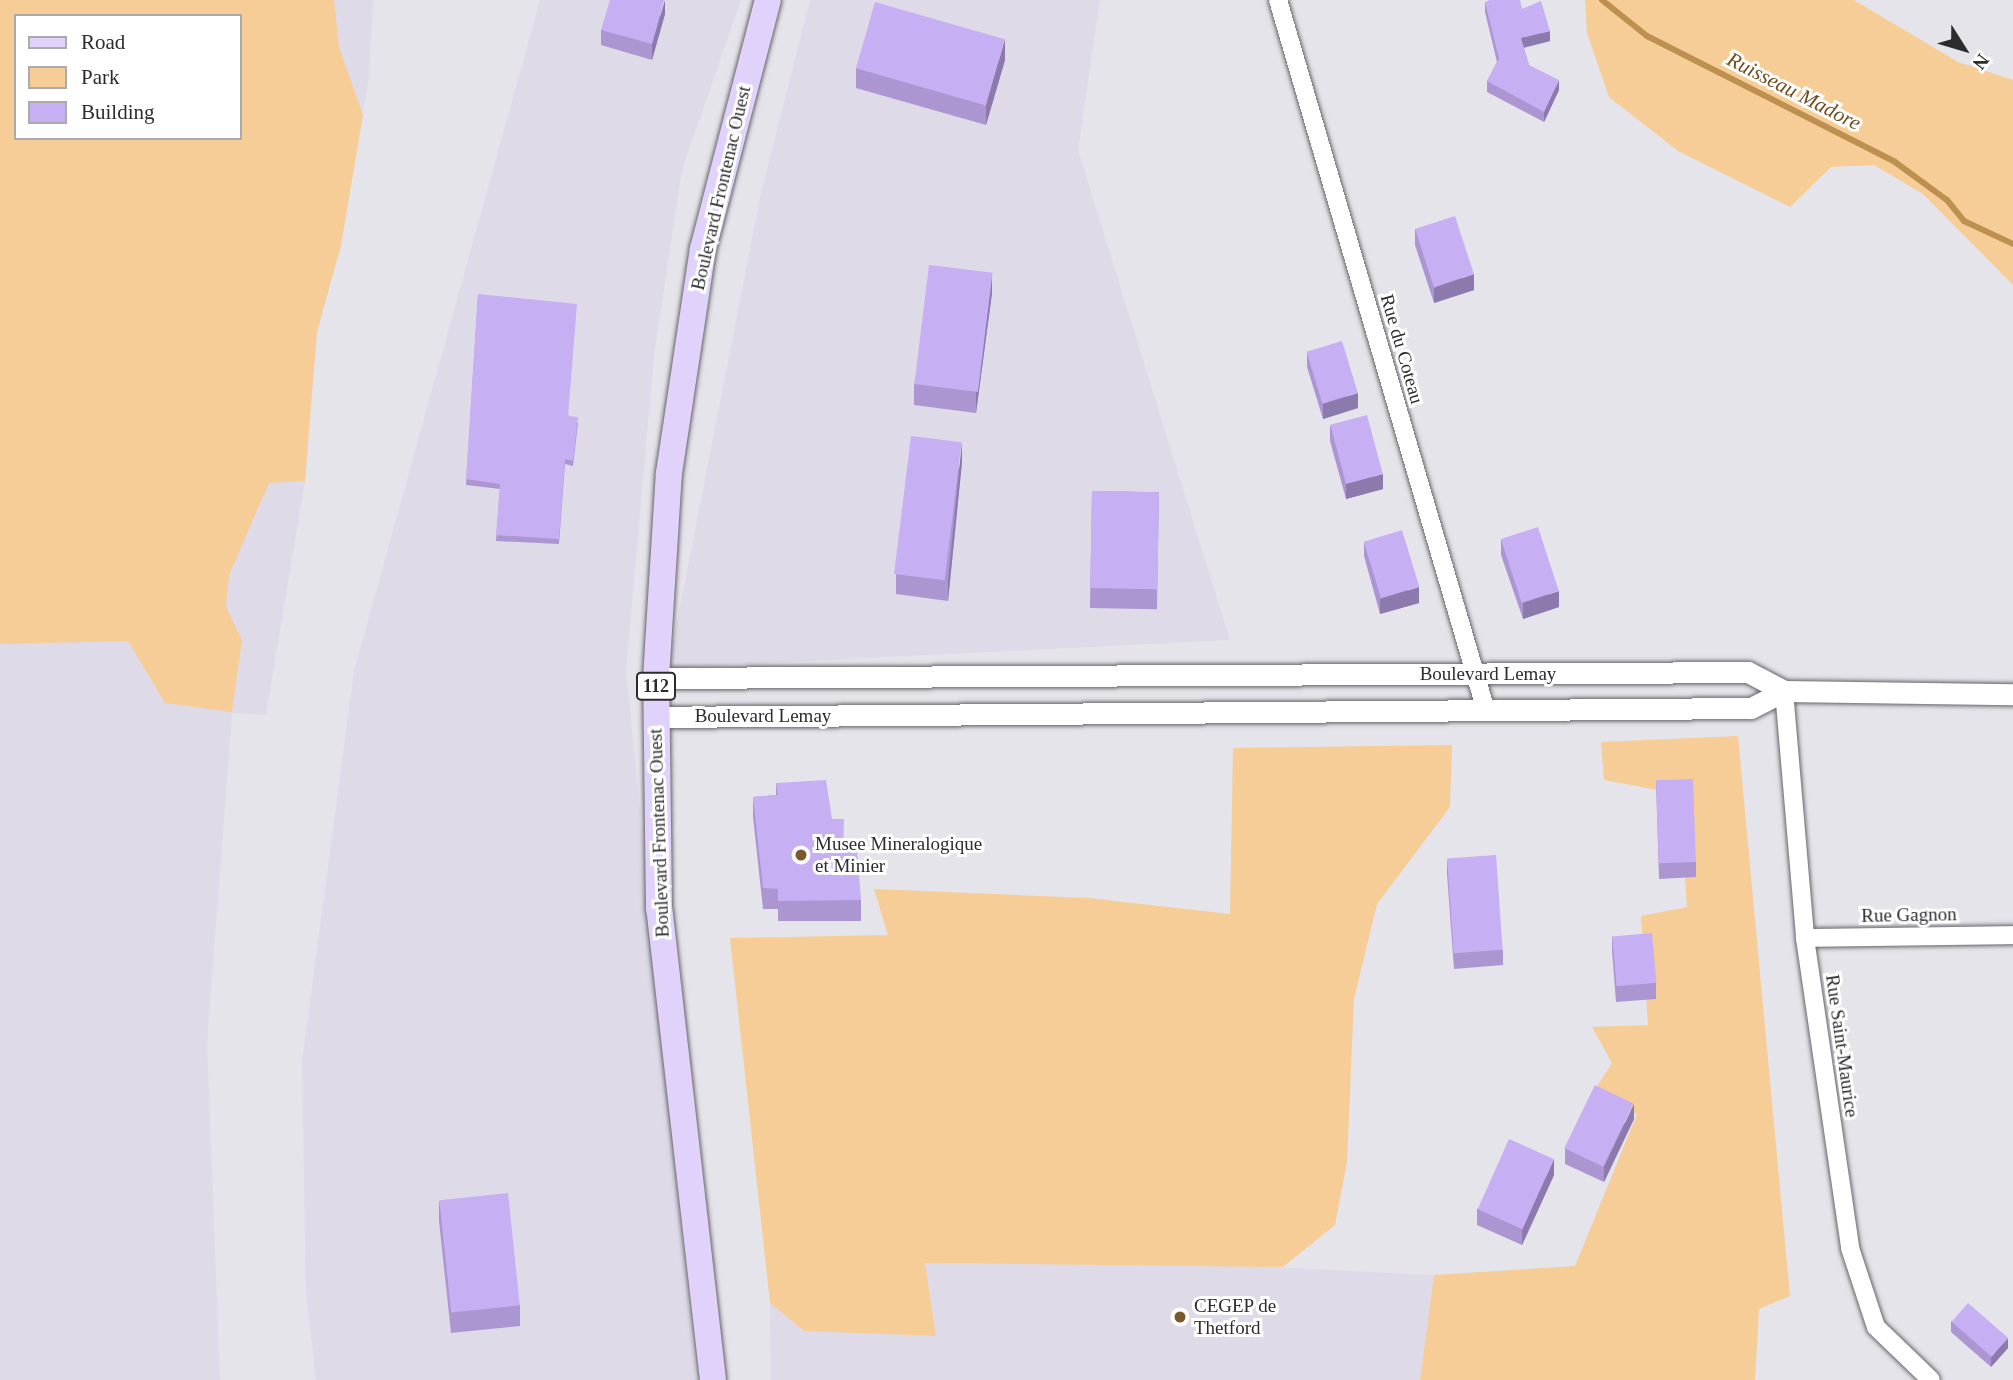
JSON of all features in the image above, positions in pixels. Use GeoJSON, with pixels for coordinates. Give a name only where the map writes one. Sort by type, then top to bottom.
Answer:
{"type":"FeatureCollection","features":[{"type":"Feature","properties":{"kind":"main road","name":"Boulevard Frontenac Ouest"},"geometry":{"type":"LineString","coordinates":[[713,1380],[659,909],[656,678],[668,473],[703,249],[768,0]]}},
{"type":"Feature","properties":{"kind":"street","name":"Rue du Coteau"},"geometry":{"type":"LineString","coordinates":[[1278,0],[1486,710]]}},
{"type":"Feature","properties":{"kind":"street","name":"Boulevard Lemay"},"geometry":{"type":"LineString","coordinates":[[656,678],[1748,672],[1784,691],[2013,694]]}},
{"type":"Feature","properties":{"kind":"street"},"geometry":{"type":"LineString","coordinates":[[1187,675],[1191,713]]}},
{"type":"Feature","properties":{"kind":"street"},"geometry":{"type":"LineString","coordinates":[[865,677],[870,715]]}},
{"type":"Feature","properties":{"kind":"street","name":"Boulevard Lemay"},"geometry":{"type":"LineString","coordinates":[[656,717],[1752,708],[1784,691]]}},
{"type":"Feature","properties":{"kind":"street","name":"Rue Saint-Maurice"},"geometry":{"type":"LineString","coordinates":[[1784,691],[1805,938],[1850,1248],[1876,1327],[1931,1380]]}},
{"type":"Feature","properties":{"kind":"street","name":"Rue Gagnon"},"geometry":{"type":"LineString","coordinates":[[1805,938],[2013,935]]}},
{"type":"Feature","properties":{"kind":"shaded area"},"geometry":{"type":"Polygon","coordinates":[[[0,0],[373,0],[369,77],[341,245],[317,332],[305,481],[266,715],[232,713],[207,1042],[220,1380],[0,1380],[0,0]]]}},
{"type":"Feature","properties":{"kind":"shaded area"},"geometry":{"type":"Polygon","coordinates":[[[540,0],[741,0],[682,170],[654,356],[626,670],[696,1380],[316,1380],[306,1293],[302,1062],[354,671],[540,0]]]}},
{"type":"Feature","properties":{"kind":"shaded area"},"geometry":{"type":"Polygon","coordinates":[[[810,0],[1100,0],[1078,150],[1230,640],[668,668],[761,193],[810,0]]]}},
{"type":"Feature","properties":{"kind":"shaded area","name":"CEGEP de Thetford"},"geometry":{"type":"Polygon","coordinates":[[[925,1263],[1268,1267],[1434,1275],[1420,1380],[771,1380],[770,1303],[804,1331],[935,1336],[925,1263]]]}},
{"type":"Feature","properties":{"kind":"green space"},"geometry":{"type":"Polygon","coordinates":[[[0,0],[334,0],[339,47],[363,115],[341,245],[317,332],[305,481],[269,483],[229,575],[226,607],[242,640],[232,712],[165,703],[128,641],[0,644],[0,0]]]}},
{"type":"Feature","properties":{"kind":"green space"},"geometry":{"type":"Polygon","coordinates":[[[1585,0],[1854,0],[1958,62],[2013,80],[2013,285],[1923,194],[1874,165],[1831,167],[1790,207],[1678,151],[1609,97],[1587,33],[1585,0]]]}},
{"type":"Feature","properties":{"kind":"green space"},"geometry":{"type":"Polygon","coordinates":[[[1738,736],[1790,1296],[1759,1309],[1755,1380],[1420,1380],[1434,1275],[1575,1266],[1637,1114],[1593,1093],[1612,1063],[1592,1027],[1648,1025],[1641,916],[1687,907],[1679,794],[1604,780],[1601,742],[1738,736]]]}},
{"type":"Feature","properties":{"kind":"green space"},"geometry":{"type":"Polygon","coordinates":[[[1452,745],[1450,807],[1377,904],[1354,999],[1347,1162],[1335,1225],[1283,1267],[925,1263],[936,1336],[804,1331],[770,1303],[730,938],[888,935],[874,889],[1089,898],[1230,914],[1233,748],[1452,745]]]}},
{"type":"Feature","properties":{"kind":"building"},"geometry":{"type":"Polygon","coordinates":[[[610,0],[664,0],[652,44],[601,30],[610,0]]]}},
{"type":"Feature","properties":{"kind":"building"},"geometry":{"type":"Polygon","coordinates":[[[1520,0],[1522,9],[1541,1],[1550,31],[1521,38],[1529,65],[1559,80],[1544,112],[1487,81],[1499,59],[1485,2],[1520,0]]]}},
{"type":"Feature","properties":{"kind":"building"},"geometry":{"type":"Polygon","coordinates":[[[875,2],[1005,39],[986,106],[856,68],[875,2]]]}},
{"type":"Feature","properties":{"kind":"building"},"geometry":{"type":"Polygon","coordinates":[[[1455,216],[1474,274],[1434,287],[1415,229],[1455,216]]]}},
{"type":"Feature","properties":{"kind":"building"},"geometry":{"type":"Polygon","coordinates":[[[929,265],[993,273],[978,392],[914,384],[929,265]]]}},
{"type":"Feature","properties":{"kind":"building"},"geometry":{"type":"Polygon","coordinates":[[[478,294],[577,304],[568,416],[578,417],[573,461],[565,459],[559,539],[496,535],[500,484],[466,479],[478,294]]]}},
{"type":"Feature","properties":{"kind":"building"},"geometry":{"type":"Polygon","coordinates":[[[1342,341],[1358,393],[1322,403],[1307,352],[1342,341]]]}},
{"type":"Feature","properties":{"kind":"building"},"geometry":{"type":"Polygon","coordinates":[[[1367,415],[1383,474],[1346,484],[1330,425],[1367,415]]]}},
{"type":"Feature","properties":{"kind":"building"},"geometry":{"type":"Polygon","coordinates":[[[911,436],[962,442],[945,580],[894,574],[911,436]]]}},
{"type":"Feature","properties":{"kind":"building"},"geometry":{"type":"Polygon","coordinates":[[[1092,491],[1159,492],[1157,589],[1090,588],[1092,491]]]}},
{"type":"Feature","properties":{"kind":"building"},"geometry":{"type":"Polygon","coordinates":[[[1538,527],[1559,591],[1522,603],[1501,539],[1538,527]]]}},
{"type":"Feature","properties":{"kind":"building"},"geometry":{"type":"Polygon","coordinates":[[[1402,530],[1419,586],[1381,598],[1364,542],[1402,530]]]}},
{"type":"Feature","properties":{"kind":"building"},"geometry":{"type":"Polygon","coordinates":[[[1693,779],[1696,862],[1659,863],[1656,780],[1693,779]]]}},
{"type":"Feature","properties":{"kind":"building","name":"Musee Mineralogique et Minier"},"geometry":{"type":"Polygon","coordinates":[[[826,780],[832,819],[844,819],[843,852],[857,850],[861,900],[778,901],[778,889],[763,888],[753,797],[778,795],[776,783],[826,780]]]}},
{"type":"Feature","properties":{"kind":"building"},"geometry":{"type":"Polygon","coordinates":[[[1496,855],[1503,950],[1454,953],[1447,858],[1496,855]]]}},
{"type":"Feature","properties":{"kind":"building"},"geometry":{"type":"Polygon","coordinates":[[[1652,933],[1656,983],[1617,986],[1612,936],[1652,933]]]}},
{"type":"Feature","properties":{"kind":"building"},"geometry":{"type":"Polygon","coordinates":[[[1595,1085],[1634,1104],[1603,1167],[1564,1148],[1595,1085]]]}},
{"type":"Feature","properties":{"kind":"building"},"geometry":{"type":"Polygon","coordinates":[[[1509,1139],[1554,1159],[1522,1229],[1478,1209],[1509,1139]]]}},
{"type":"Feature","properties":{"kind":"building"},"geometry":{"type":"Polygon","coordinates":[[[508,1193],[520,1305],[451,1313],[439,1200],[508,1193]]]}},
{"type":"Feature","properties":{"kind":"building"},"geometry":{"type":"Polygon","coordinates":[[[1968,1303],[2008,1338],[1992,1357],[1952,1322],[1968,1303]]]}},
{"type":"Feature","properties":{"kind":"waterway","name":"Ruisseau Madore"},"geometry":{"type":"LineString","coordinates":[[1602,0],[1647,36],[1895,162],[1947,200],[1964,221],[2013,244]]}},
{"type":"Feature","properties":{"kind":"place","name":"Musee Mineralogique et Minier"},"geometry":{"type":"Point","coordinates":[801,855]}},
{"type":"Feature","properties":{"kind":"place","name":"CEGEP de Thetford"},"geometry":{"type":"Point","coordinates":[1180,1317]}}]}
